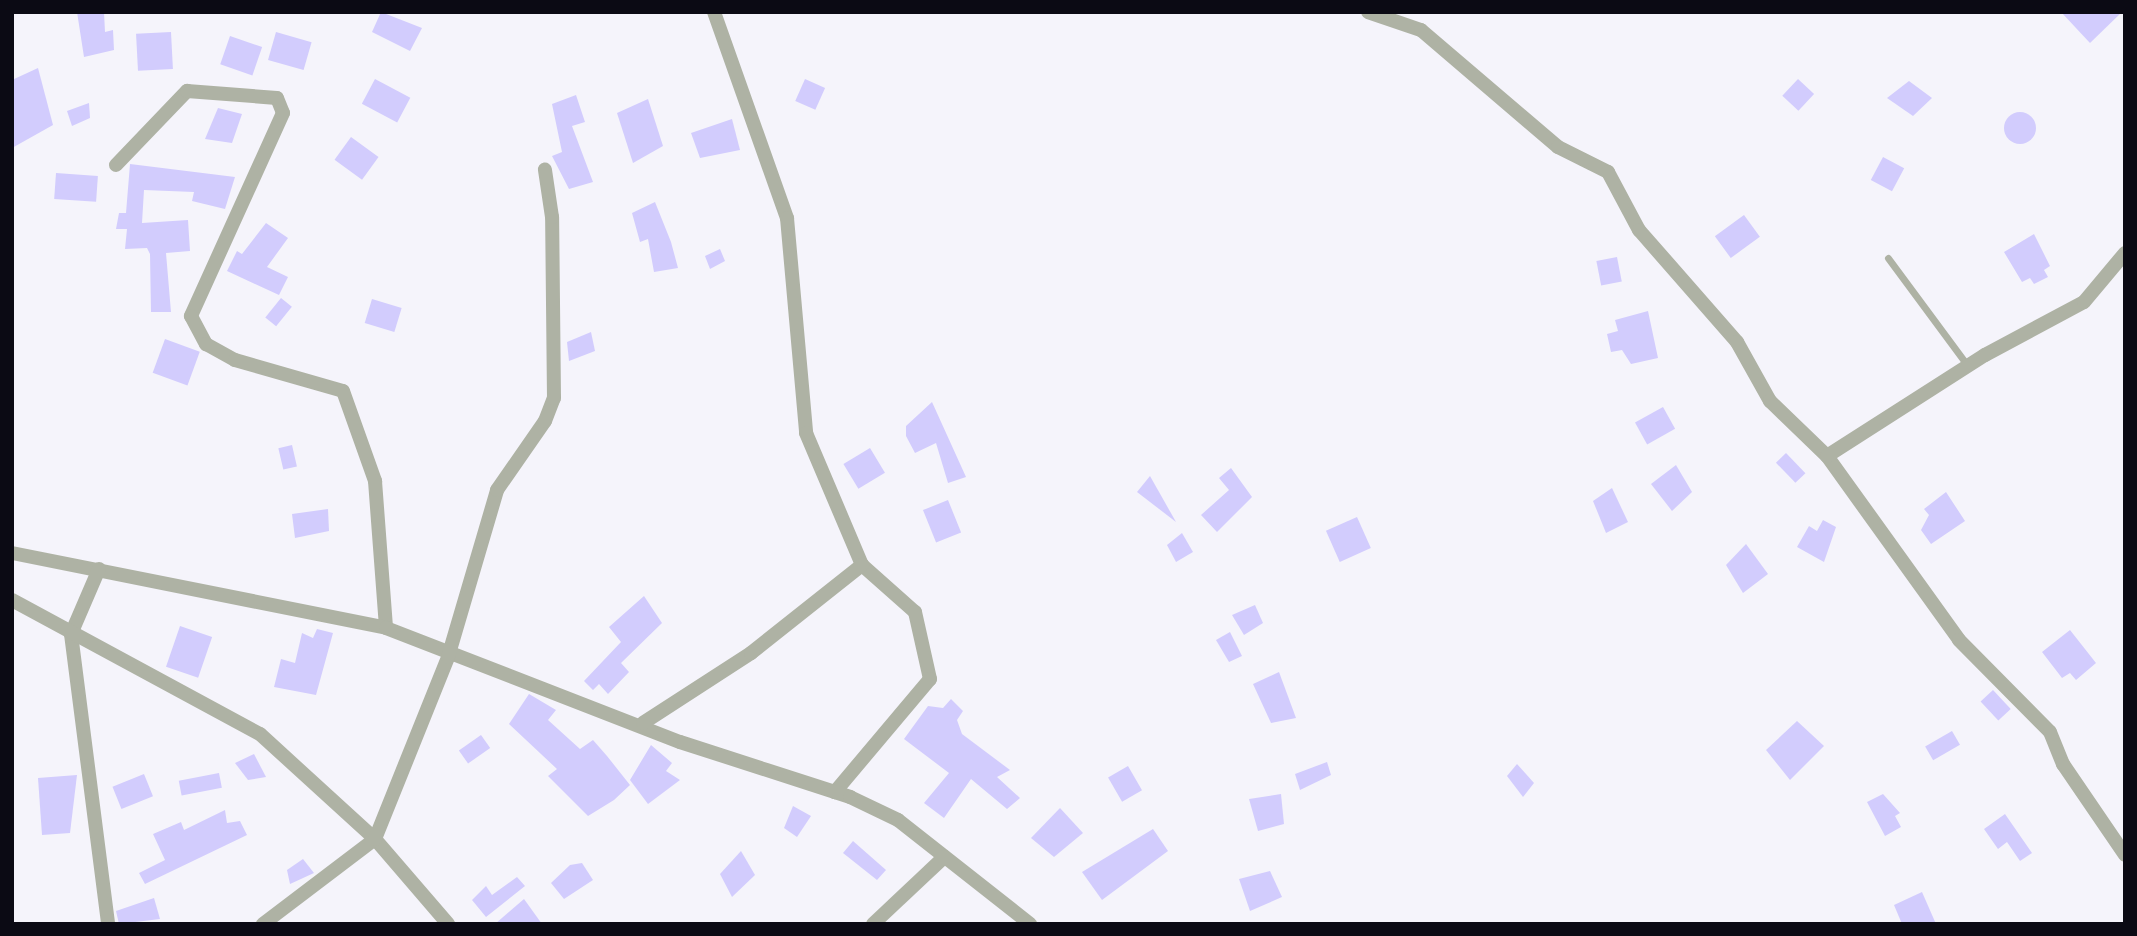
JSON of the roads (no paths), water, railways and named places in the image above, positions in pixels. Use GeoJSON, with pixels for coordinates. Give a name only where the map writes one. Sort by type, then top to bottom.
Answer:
{"type":"FeatureCollection","features":[{"type":"Feature","properties":{"kind":"street"},"geometry":{"type":"LineString","coordinates":[[714,12],[787,218],[806,433],[862,565],[915,612],[930,679],[835,792]]}},
{"type":"Feature","properties":{"kind":"street"},"geometry":{"type":"LineString","coordinates":[[1368,12],[1421,30],[1558,147],[1608,172],[1639,230],[1737,342],[1770,401],[1827,456],[1959,640],[2050,732],[2063,764],[2125,855]]}},
{"type":"Feature","properties":{"kind":"street"},"geometry":{"type":"LineString","coordinates":[[116,165],[187,91],[277,98],[284,113],[191,316],[194,331],[235,360],[343,391],[375,481],[386,628]]}},
{"type":"Feature","properties":{"kind":"street"},"geometry":{"type":"LineString","coordinates":[[262,924],[374,839],[448,657],[497,490],[545,421],[554,398],[545,170]]}},
{"type":"Feature","properties":{"kind":"street"},"geometry":{"type":"LineString","coordinates":[[1827,456],[1968,366],[2084,302],[2125,253]]}},
{"type":"Feature","properties":{"kind":"street"},"geometry":{"type":"LineString","coordinates":[[12,553],[386,628],[448,657],[643,723],[680,742],[835,792],[898,820],[1030,924]]}},
{"type":"Feature","properties":{"kind":"street"},"geometry":{"type":"LineString","coordinates":[[643,723],[751,653],[862,565]]}},
{"type":"Feature","properties":{"kind":"street"},"geometry":{"type":"LineString","coordinates":[[99,569],[71,634],[108,924]]}},
{"type":"Feature","properties":{"kind":"street"},"geometry":{"type":"LineString","coordinates":[[12,600],[260,734],[374,839],[448,924]]}},
{"type":"Feature","properties":{"kind":"street"},"geometry":{"type":"LineString","coordinates":[[873,924],[944,857]]}},
{"type":"Feature","properties":{"kind":"lane"},"geometry":{"type":"LineString","coordinates":[[1888,258],[1968,366]]}}]}
